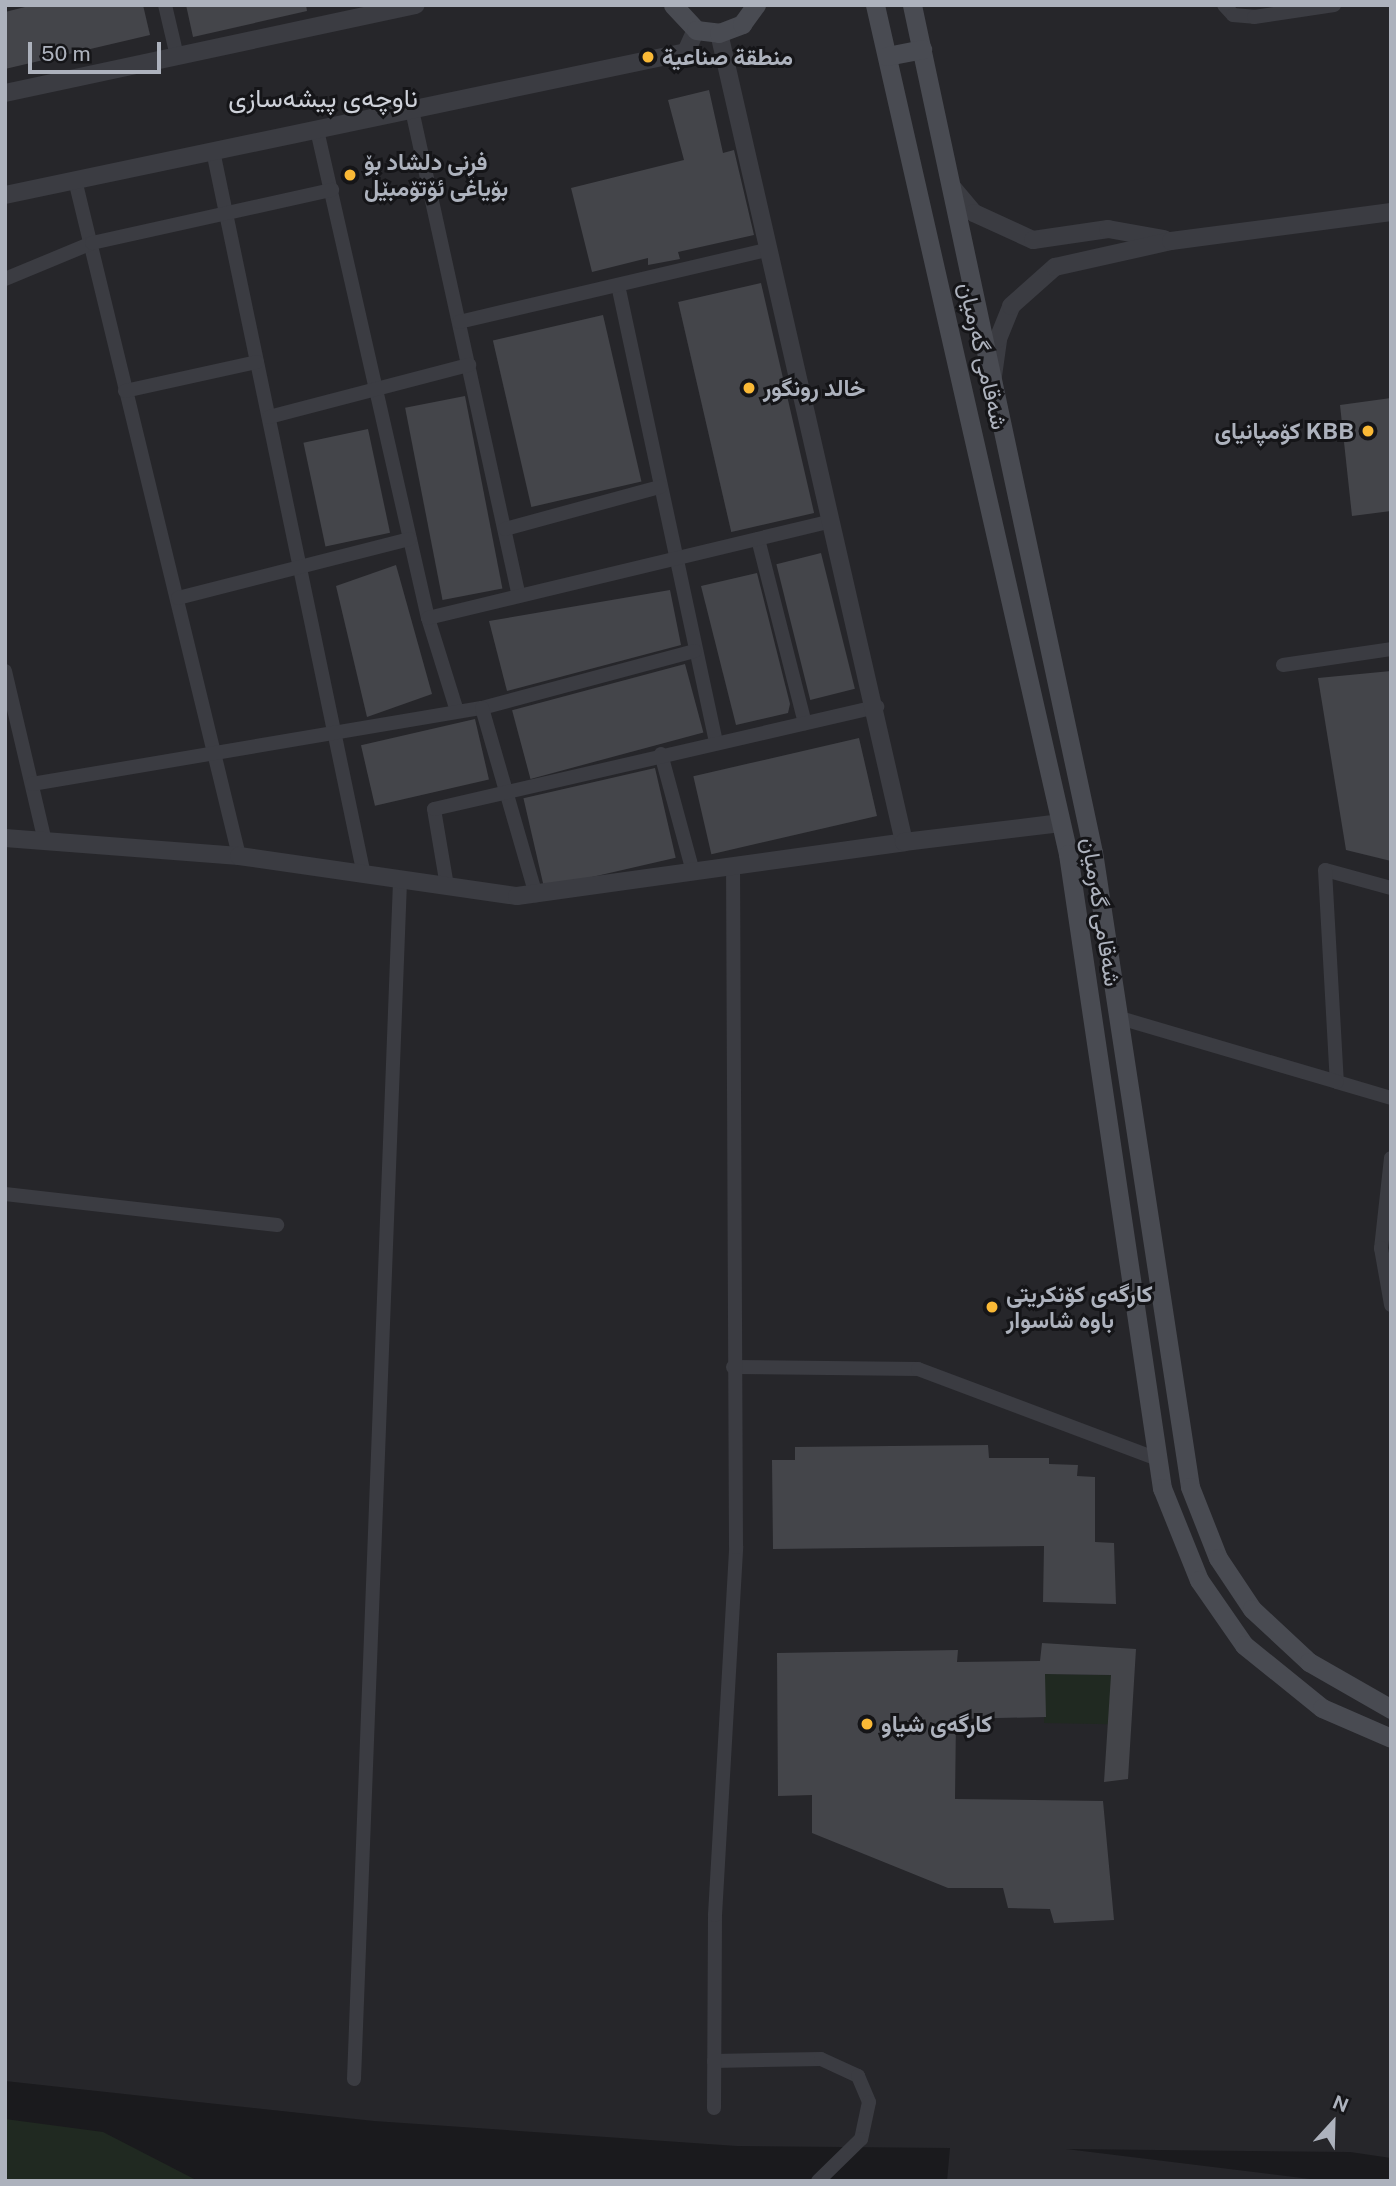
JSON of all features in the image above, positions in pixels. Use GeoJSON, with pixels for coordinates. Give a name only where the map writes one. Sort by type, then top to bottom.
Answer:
{"type":"FeatureCollection","features":[{"type":"Feature","properties":{"kind":"main road"},"geometry":{"type":"LineString","coordinates":[[673,5],[696,30],[719,33],[741,24],[755,5]]}},
{"type":"Feature","properties":{"kind":"main road","name":"شەقامی گەرمیان"},"geometry":{"type":"LineString","coordinates":[[875,5],[963,374],[1010,604],[1061,823],[1155,1458],[1199,1580],[1244,1645],[1322,1708],[1391,1738]]}},
{"type":"Feature","properties":{"kind":"main road","name":"شەقامی گەرمیان"},"geometry":{"type":"LineString","coordinates":[[912,5],[1040,598],[1120,1018],[1184,1462],[1208,1536],[1239,1594],[1268,1626],[1334,1679],[1391,1709]]}},
{"type":"Feature","properties":{"kind":"main road"},"geometry":{"type":"LineString","coordinates":[[887,56],[922,49]]}},
{"type":"Feature","properties":{"kind":"main road"},"geometry":{"type":"LineString","coordinates":[[1010,604],[1040,598]]}},
{"type":"Feature","properties":{"kind":"street"},"geometry":{"type":"LineString","coordinates":[[166,5],[177,56]]}},
{"type":"Feature","properties":{"kind":"street"},"geometry":{"type":"LineString","coordinates":[[5,93],[378,9],[416,5]]}},
{"type":"Feature","properties":{"kind":"street"},"geometry":{"type":"LineString","coordinates":[[1224,5],[1233,15],[1254,17],[1334,5]]}},
{"type":"Feature","properties":{"kind":"street"},"geometry":{"type":"LineString","coordinates":[[5,195],[686,52],[696,30]]}},
{"type":"Feature","properties":{"kind":"street"},"geometry":{"type":"LineString","coordinates":[[719,33],[827,522],[877,707],[904,842]]}},
{"type":"Feature","properties":{"kind":"street"},"geometry":{"type":"LineString","coordinates":[[411,110],[519,595]]}},
{"type":"Feature","properties":{"kind":"street"},"geometry":{"type":"LineString","coordinates":[[317,130],[428,618],[457,711]]}},
{"type":"Feature","properties":{"kind":"street"},"geometry":{"type":"LineString","coordinates":[[214,151],[300,566],[340,735],[364,875]]}},
{"type":"Feature","properties":{"kind":"street"},"geometry":{"type":"LineString","coordinates":[[75,180],[217,755],[239,856]]}},
{"type":"Feature","properties":{"kind":"street"},"geometry":{"type":"LineString","coordinates":[[952,187],[974,213],[1033,240],[1108,229],[1171,241]]}},
{"type":"Feature","properties":{"kind":"street"},"geometry":{"type":"LineString","coordinates":[[5,279],[92,243],[332,190]]}},
{"type":"Feature","properties":{"kind":"street"},"geometry":{"type":"LineString","coordinates":[[993,376],[1004,319],[1040,278],[1074,261],[1171,241],[1391,212]]}},
{"type":"Feature","properties":{"kind":"street"},"geometry":{"type":"LineString","coordinates":[[459,322],[767,250]]}},
{"type":"Feature","properties":{"kind":"street"},"geometry":{"type":"LineString","coordinates":[[618,285],[674,558],[716,742]]}},
{"type":"Feature","properties":{"kind":"street"},"geometry":{"type":"LineString","coordinates":[[125,391],[257,362]]}},
{"type":"Feature","properties":{"kind":"street"},"geometry":{"type":"LineString","coordinates":[[269,417],[469,365]]}},
{"type":"Feature","properties":{"kind":"street"},"geometry":{"type":"LineString","coordinates":[[505,529],[660,487]]}},
{"type":"Feature","properties":{"kind":"street"},"geometry":{"type":"LineString","coordinates":[[428,618],[827,522]]}},
{"type":"Feature","properties":{"kind":"street"},"geometry":{"type":"LineString","coordinates":[[178,598],[410,539]]}},
{"type":"Feature","properties":{"kind":"street"},"geometry":{"type":"LineString","coordinates":[[758,539],[805,723]]}},
{"type":"Feature","properties":{"kind":"street"},"geometry":{"type":"LineString","coordinates":[[1283,664],[1391,649]]}},
{"type":"Feature","properties":{"kind":"street"},"geometry":{"type":"LineString","coordinates":[[32,784],[340,735],[482,708],[695,651]]}},
{"type":"Feature","properties":{"kind":"street"},"geometry":{"type":"LineString","coordinates":[[5,671],[45,841]]}},
{"type":"Feature","properties":{"kind":"street"},"geometry":{"type":"LineString","coordinates":[[447,886],[434,809],[506,789],[877,707]]}},
{"type":"Feature","properties":{"kind":"street"},"geometry":{"type":"LineString","coordinates":[[482,708],[536,894]]}},
{"type":"Feature","properties":{"kind":"street"},"geometry":{"type":"LineString","coordinates":[[661,754],[693,872]]}},
{"type":"Feature","properties":{"kind":"street"},"geometry":{"type":"LineString","coordinates":[[5,838],[239,856],[400,880],[536,894],[733,865],[1061,823]]}},
{"type":"Feature","properties":{"kind":"street"},"geometry":{"type":"LineString","coordinates":[[714,2108],[736,1547],[733,1367],[733,865]]}},
{"type":"Feature","properties":{"kind":"street"},"geometry":{"type":"LineString","coordinates":[[1336,1082],[1325,870],[1391,888]]}},
{"type":"Feature","properties":{"kind":"street"},"geometry":{"type":"LineString","coordinates":[[354,2079],[400,880]]}},
{"type":"Feature","properties":{"kind":"street"},"geometry":{"type":"LineString","coordinates":[[1120,1018],[1391,1098]]}},
{"type":"Feature","properties":{"kind":"street"},"geometry":{"type":"LineString","coordinates":[[1391,1158],[1381,1248],[1391,1305]]}},
{"type":"Feature","properties":{"kind":"street"},"geometry":{"type":"LineString","coordinates":[[5,1194],[277,1225]]}},
{"type":"Feature","properties":{"kind":"street"},"geometry":{"type":"LineString","coordinates":[[733,1367],[918,1370],[1155,1458]]}},
{"type":"Feature","properties":{"kind":"street"},"geometry":{"type":"LineString","coordinates":[[714,2061],[821,2059],[858,2076],[869,2102],[864,2130],[820,2180]]}},
{"type":"Feature","properties":{"kind":"shaded area"},"geometry":{"type":"Polygon","coordinates":[[[5,5],[1391,5],[1391,2158],[1350,2152],[1066,2149],[1326,2181],[947,2181],[950,2148],[737,2146],[374,2121],[5,2081],[5,5]]]}},
{"type":"Feature","properties":{"kind":"shaded area"},"geometry":{"type":"Polygon","coordinates":[[[1045,1674],[1111,1675],[1110,1724],[1044,1723],[1045,1674]]]}},
{"type":"Feature","properties":{"kind":"shaded area"},"geometry":{"type":"Polygon","coordinates":[[[5,2119],[103,2132],[198,2181],[5,2181],[5,2119]]]}},
{"type":"Feature","properties":{"kind":"building"},"geometry":{"type":"Polygon","coordinates":[[[33,5],[143,5],[150,35],[5,69],[5,12],[33,5]]]}},
{"type":"Feature","properties":{"kind":"building"},"geometry":{"type":"Polygon","coordinates":[[[186,5],[306,5],[307,11],[193,37],[186,5]]]}},
{"type":"Feature","properties":{"kind":"building"},"geometry":{"type":"Polygon","coordinates":[[[709,90],[723,153],[734,150],[754,235],[678,252],[680,259],[648,265],[648,258],[592,272],[571,188],[684,160],[668,100],[709,90]]]}},
{"type":"Feature","properties":{"kind":"building"},"geometry":{"type":"Polygon","coordinates":[[[761,283],[814,513],[731,532],[678,302],[761,283]]]}},
{"type":"Feature","properties":{"kind":"building"},"geometry":{"type":"Polygon","coordinates":[[[603,315],[641,482],[531,507],[493,340],[603,315]]]}},
{"type":"Feature","properties":{"kind":"building"},"geometry":{"type":"Polygon","coordinates":[[[465,396],[502,588],[443,600],[405,408],[465,396]]]}},
{"type":"Feature","properties":{"kind":"building","name":"کۆمپانیای KBB"},"geometry":{"type":"Polygon","coordinates":[[[1391,398],[1391,511],[1352,516],[1340,405],[1391,398]]]}},
{"type":"Feature","properties":{"kind":"building"},"geometry":{"type":"Polygon","coordinates":[[[368,429],[390,533],[325,546],[303,443],[368,429]]]}},
{"type":"Feature","properties":{"kind":"building"},"geometry":{"type":"Polygon","coordinates":[[[821,553],[855,689],[810,700],[776,564],[821,553]]]}},
{"type":"Feature","properties":{"kind":"building"},"geometry":{"type":"Polygon","coordinates":[[[396,565],[432,694],[367,717],[336,586],[396,565]]]}},
{"type":"Feature","properties":{"kind":"building"},"geometry":{"type":"Polygon","coordinates":[[[757,573],[790,704],[788,713],[736,725],[701,586],[757,573]]]}},
{"type":"Feature","properties":{"kind":"building"},"geometry":{"type":"Polygon","coordinates":[[[670,590],[681,645],[507,691],[489,621],[670,590]]]}},
{"type":"Feature","properties":{"kind":"building"},"geometry":{"type":"Polygon","coordinates":[[[685,664],[703,733],[530,779],[512,710],[685,664]]]}},
{"type":"Feature","properties":{"kind":"building"},"geometry":{"type":"Polygon","coordinates":[[[1391,671],[1391,861],[1346,850],[1318,678],[1391,671]]]}},
{"type":"Feature","properties":{"kind":"building"},"geometry":{"type":"Polygon","coordinates":[[[475,719],[489,779],[375,806],[361,745],[475,719]]]}},
{"type":"Feature","properties":{"kind":"building"},"geometry":{"type":"Polygon","coordinates":[[[859,738],[877,816],[711,854],[693,776],[859,738]]]}},
{"type":"Feature","properties":{"kind":"building"},"geometry":{"type":"Polygon","coordinates":[[[655,768],[676,858],[544,888],[523,798],[655,768]]]}},
{"type":"Feature","properties":{"kind":"building"},"geometry":{"type":"Polygon","coordinates":[[[988,1445],[989,1458],[1049,1458],[1049,1464],[1078,1465],[1077,1476],[1095,1477],[1095,1542],[1114,1543],[1116,1604],[1043,1602],[1044,1546],[773,1549],[772,1460],[795,1460],[795,1447],[988,1445]]]}},
{"type":"Feature","properties":{"kind":"building","name":"کارگەی شیاو"},"geometry":{"type":"Polygon","coordinates":[[[1042,1643],[1136,1649],[1128,1779],[1104,1782],[1111,1675],[1045,1674],[1046,1717],[956,1719],[955,1799],[1103,1801],[1114,1920],[1054,1923],[1050,1909],[1008,1908],[1003,1888],[948,1888],[812,1833],[812,1795],[778,1796],[777,1653],[958,1650],[957,1662],[1040,1661],[1042,1643]]]}},
{"type":"Feature","properties":{"kind":"place","name":"منطقة صناعية"},"geometry":{"type":"Point","coordinates":[648,57]}},
{"type":"Feature","properties":{"kind":"place","name":"فڕنی دلشاد بۆ بۆیاغی ئۆتۆمبێل"},"geometry":{"type":"Point","coordinates":[350,175]}},
{"type":"Feature","properties":{"kind":"place","name":"خالد رونگور"},"geometry":{"type":"Point","coordinates":[749,388]}},
{"type":"Feature","properties":{"kind":"place","name":"کۆمپانیای KBB"},"geometry":{"type":"Point","coordinates":[1368,431]}},
{"type":"Feature","properties":{"kind":"place","name":"کارگەی کۆنکریتی باوە شاسوار"},"geometry":{"type":"Point","coordinates":[992,1307]}},
{"type":"Feature","properties":{"kind":"place","name":"کارگەی شیاو"},"geometry":{"type":"Point","coordinates":[867,1724]}},
{"type":"Feature","properties":{"kind":"district","name":"ناوچەی پیشەسازی"},"geometry":{"type":"Point","coordinates":[323,98]}}]}
